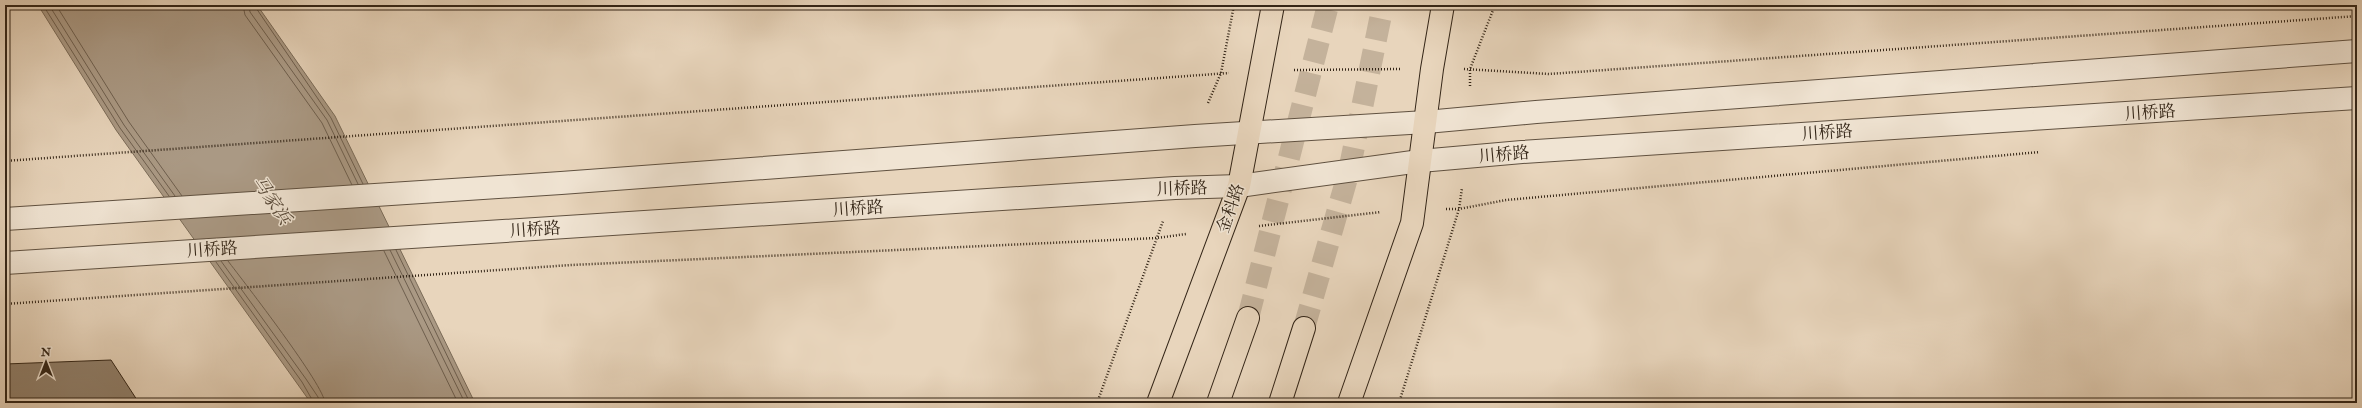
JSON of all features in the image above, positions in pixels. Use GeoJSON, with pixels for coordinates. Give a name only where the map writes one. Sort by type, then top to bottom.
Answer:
{"type":"FeatureCollection","features":[{"type":"Feature","properties":{"kind":"main road","name":"金科路"},"geometry":{"type":"LineString","coordinates":[[1158,403],[1239,186],[1259,71],[1273,5]]}},
{"type":"Feature","properties":{"kind":"main road"},"geometry":{"type":"LineString","coordinates":[[1349,403],[1412,223],[1432,69],[1443,5]]}},
{"type":"Feature","properties":{"kind":"main road"},"geometry":{"type":"LineString","coordinates":[[1218,403],[1248,318]]}},
{"type":"Feature","properties":{"kind":"main road"},"geometry":{"type":"LineString","coordinates":[[1280,403],[1304,328]]}},
{"type":"Feature","properties":{"kind":"street"},"geometry":{"type":"LineString","coordinates":[[5,219],[561,183],[1195,136],[1249,134],[1336,126],[1426,122],[2357,52]]}},
{"type":"Feature","properties":{"kind":"street","name":"川桥路"},"geometry":{"type":"LineString","coordinates":[[5,263],[1175,188],[1239,186],[1420,161],[1535,151],[2357,98]]}},
{"type":"Feature","properties":{"kind":"path"},"geometry":{"type":"LineString","coordinates":[[1195,136],[1221,73],[1234,5]]}},
{"type":"Feature","properties":{"kind":"path"},"geometry":{"type":"LineString","coordinates":[[1469,118],[1470,69],[1495,5]]}},
{"type":"Feature","properties":{"kind":"path"},"geometry":{"type":"LineString","coordinates":[[5,161],[549,123]]}},
{"type":"Feature","properties":{"kind":"path"},"geometry":{"type":"LineString","coordinates":[[1251,227],[1414,208],[1459,209],[1506,200],[2043,152]]}},
{"type":"Feature","properties":{"kind":"path"},"geometry":{"type":"LineString","coordinates":[[1399,403],[1459,209],[1467,158]]}},
{"type":"Feature","properties":{"kind":"path"},"geometry":{"type":"LineString","coordinates":[[1097,403],[1175,188]]}},
{"type":"Feature","properties":{"kind":"path"},"geometry":{"type":"LineString","coordinates":[[5,304],[571,265],[1157,238],[1189,234]]}},
{"type":"Feature","properties":{"kind":"water","name":"马家浜"},"geometry":{"type":"Polygon","coordinates":[[[38,5],[257,5],[335,116],[475,403],[311,403],[116,130],[38,5]]]}},
{"type":"Feature","properties":{"kind":"building"},"geometry":{"type":"Polygon","coordinates":[[[111,360],[139,403],[5,403],[5,364],[111,360]]]}},
{"type":"Feature","properties":{"kind":"tunnel"},"geometry":{"type":"LineString","coordinates":[[1248,318],[1328,5]]}},
{"type":"Feature","properties":{"kind":"tunnel"},"geometry":{"type":"LineString","coordinates":[[1304,328],[1349,171],[1383,5]]}}]}
